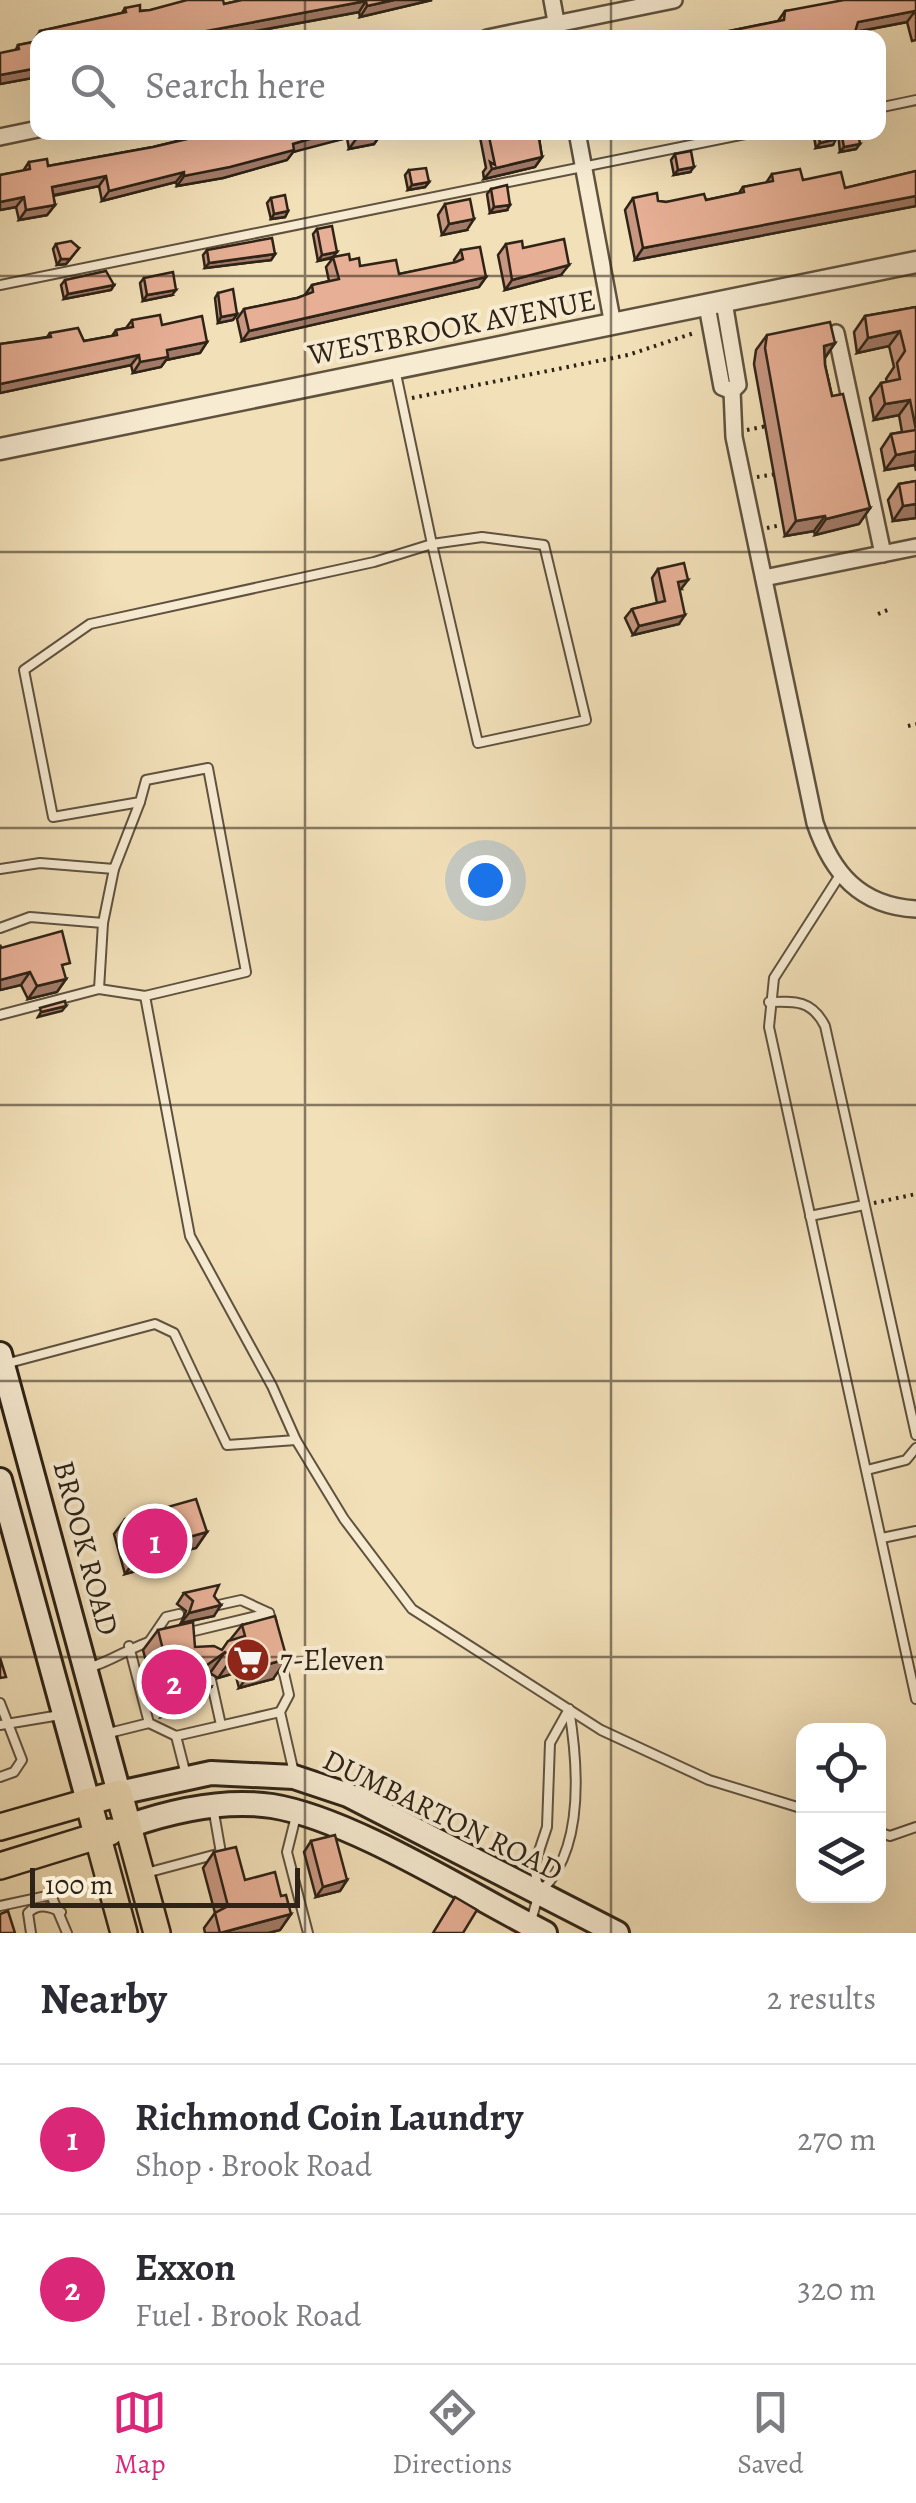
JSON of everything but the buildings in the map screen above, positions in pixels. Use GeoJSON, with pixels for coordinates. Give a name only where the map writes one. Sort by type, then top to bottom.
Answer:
{"type":"FeatureCollection","features":[{"type":"Feature","properties":{"kind":"main road","name":"BROOK ROAD"},"geometry":{"type":"LineString","coordinates":[[1,1361],[157,1933]]}},
{"type":"Feature","properties":{"kind":"main road"},"geometry":{"type":"LineString","coordinates":[[0,1480],[6,1526],[65,1714],[124,1933]]}},
{"type":"Feature","properties":{"kind":"main road","name":"DUMBARTON ROAD"},"geometry":{"type":"LineString","coordinates":[[120,1792],[231,1771],[294,1777],[348,1795],[617,1933]]}},
{"type":"Feature","properties":{"kind":"main road"},"geometry":{"type":"LineString","coordinates":[[0,1827],[120,1792]]}},
{"type":"Feature","properties":{"kind":"main road","name":"DUMBARTON ROAD"},"geometry":{"type":"LineString","coordinates":[[128,1826],[213,1806],[250,1804],[298,1812],[358,1836],[534,1930]]}},
{"type":"Feature","properties":{"kind":"main road"},"geometry":{"type":"LineString","coordinates":[[0,1866],[128,1826]]}},
{"type":"Feature","properties":{"kind":"street"},"geometry":{"type":"LineString","coordinates":[[552,0],[558,30],[674,0]]}},
{"type":"Feature","properties":{"kind":"street"},"geometry":{"type":"LineString","coordinates":[[0,136],[30,130]]}},
{"type":"Feature","properties":{"kind":"street"},"geometry":{"type":"LineString","coordinates":[[579,140],[613,325]]}},
{"type":"Feature","properties":{"kind":"street","name":"WESTBROOK AVENUE"},"geometry":{"type":"LineString","coordinates":[[0,448],[916,262]]}},
{"type":"Feature","properties":{"kind":"street"},"geometry":{"type":"LineString","coordinates":[[716,304],[738,375],[738,385],[732,391],[734,437],[810,806],[824,850],[840,875],[882,902],[916,909]]}},
{"type":"Feature","properties":{"kind":"street"},"geometry":{"type":"LineString","coordinates":[[836,333],[882,554]]}},
{"type":"Feature","properties":{"kind":"street"},"geometry":{"type":"LineString","coordinates":[[764,578],[916,547]]}},
{"type":"Feature","properties":{"kind":"lane"},"geometry":{"type":"LineString","coordinates":[[886,106],[916,100]]}},
{"type":"Feature","properties":{"kind":"lane"},"geometry":{"type":"LineString","coordinates":[[0,285],[716,140]]}},
{"type":"Feature","properties":{"kind":"lane"},"geometry":{"type":"LineString","coordinates":[[140,802],[53,818],[24,670],[90,624],[374,562],[432,544],[482,538],[544,545],[586,720],[478,744],[432,544],[396,369]]}},
{"type":"Feature","properties":{"kind":"lane"},"geometry":{"type":"LineString","coordinates":[[0,1015],[99,989],[144,996],[246,972],[208,768],[146,780],[114,869],[103,923],[99,989]]}},
{"type":"Feature","properties":{"kind":"lane"},"geometry":{"type":"LineString","coordinates":[[0,870],[40,863],[114,869]]}},
{"type":"Feature","properties":{"kind":"lane"},"geometry":{"type":"LineString","coordinates":[[840,875],[782,964],[769,1002],[772,1042],[911,1662],[916,1699]]}},
{"type":"Feature","properties":{"kind":"lane"},"geometry":{"type":"LineString","coordinates":[[0,928],[30,918],[103,923]]}},
{"type":"Feature","properties":{"kind":"lane"},"geometry":{"type":"LineString","coordinates":[[144,996],[190,1236],[272,1386],[296,1440],[344,1519],[412,1610],[601,1730],[709,1780],[796,1807]]}},
{"type":"Feature","properties":{"kind":"lane"},"geometry":{"type":"LineString","coordinates":[[769,1002],[800,1001],[812,1007],[825,1026],[916,1435]]}},
{"type":"Feature","properties":{"kind":"lane"},"geometry":{"type":"LineString","coordinates":[[810,1216],[864,1205]]}},
{"type":"Feature","properties":{"kind":"lane"},"geometry":{"type":"LineString","coordinates":[[1,1361],[155,1324],[174,1333],[226,1445],[296,1440]]}},
{"type":"Feature","properties":{"kind":"lane"},"geometry":{"type":"LineString","coordinates":[[867,1470],[906,1460],[916,1448]]}},
{"type":"Feature","properties":{"kind":"lane"},"geometry":{"type":"LineString","coordinates":[[882,1538],[916,1530]]}},
{"type":"Feature","properties":{"kind":"lane"},"geometry":{"type":"LineString","coordinates":[[214,1606],[240,1600],[269,1614]]}},
{"type":"Feature","properties":{"kind":"lane"},"geometry":{"type":"LineString","coordinates":[[149,1642],[166,1617],[179,1614]]}},
{"type":"Feature","properties":{"kind":"lane"},"geometry":{"type":"LineString","coordinates":[[269,1614],[273,1630]]}},
{"type":"Feature","properties":{"kind":"lane"},"geometry":{"type":"LineString","coordinates":[[182,1634],[269,1614]]}},
{"type":"Feature","properties":{"kind":"lane"},"geometry":{"type":"LineString","coordinates":[[199,1630],[202,1644]]}},
{"type":"Feature","properties":{"kind":"lane"},"geometry":{"type":"LineString","coordinates":[[85,1668],[106,1662],[129,1646],[166,1638]]}},
{"type":"Feature","properties":{"kind":"lane"},"geometry":{"type":"LineString","coordinates":[[129,1646],[149,1723]]}},
{"type":"Feature","properties":{"kind":"lane"},"geometry":{"type":"LineString","coordinates":[[277,1646],[289,1696],[280,1712],[294,1777]]}},
{"type":"Feature","properties":{"kind":"lane"},"geometry":{"type":"LineString","coordinates":[[136,1672],[148,1670]]}},
{"type":"Feature","properties":{"kind":"lane"},"geometry":{"type":"LineString","coordinates":[[208,1686],[221,1725]]}},
{"type":"Feature","properties":{"kind":"lane"},"geometry":{"type":"LineString","coordinates":[[144,1704],[157,1700]]}},
{"type":"Feature","properties":{"kind":"lane"},"geometry":{"type":"LineString","coordinates":[[0,1703],[22,1760],[14,1772],[0,1777]]}},
{"type":"Feature","properties":{"kind":"lane"},"geometry":{"type":"LineString","coordinates":[[539,1893],[560,1873],[567,1852],[575,1747],[569,1709]]}},
{"type":"Feature","properties":{"kind":"lane"},"geometry":{"type":"LineString","coordinates":[[534,1930],[539,1893],[534,1866],[546,1836],[550,1743],[569,1709]]}},
{"type":"Feature","properties":{"kind":"lane"},"geometry":{"type":"LineString","coordinates":[[103,1734],[149,1723],[176,1736],[280,1712]]}},
{"type":"Feature","properties":{"kind":"lane"},"geometry":{"type":"LineString","coordinates":[[0,1725],[65,1714]]}},
{"type":"Feature","properties":{"kind":"lane"},"geometry":{"type":"LineString","coordinates":[[176,1736],[187,1777]]}},
{"type":"Feature","properties":{"kind":"lane"},"geometry":{"type":"LineString","coordinates":[[141,1874],[222,1853],[213,1806]]}},
{"type":"Feature","properties":{"kind":"lane"},"geometry":{"type":"LineString","coordinates":[[298,1812],[287,1852],[308,1933]]}},
{"type":"Feature","properties":{"kind":"lane"},"geometry":{"type":"LineString","coordinates":[[886,1835],[916,1827]]}},
{"type":"Feature","properties":{"kind":"lane"},"geometry":{"type":"LineString","coordinates":[[0,1906],[51,1895],[67,1933]]}},
{"type":"Feature","properties":{"kind":"lane"},"geometry":{"type":"LineString","coordinates":[[31,1933],[28,1914],[32,1909],[49,1906],[61,1912]]}},
{"type":"Feature","properties":{"kind":"path"},"geometry":{"type":"LineString","coordinates":[[419,397],[628,355],[698,330]]}},
{"type":"Feature","properties":{"kind":"path"},"geometry":{"type":"LineString","coordinates":[[746,430],[767,426]]}},
{"type":"Feature","properties":{"kind":"path"},"geometry":{"type":"LineString","coordinates":[[757,477],[776,474]]}},
{"type":"Feature","properties":{"kind":"path"},"geometry":{"type":"LineString","coordinates":[[767,528],[782,525]]}},
{"type":"Feature","properties":{"kind":"path"},"geometry":{"type":"LineString","coordinates":[[878,614],[890,609]]}},
{"type":"Feature","properties":{"kind":"path"},"geometry":{"type":"LineString","coordinates":[[908,726],[916,724]]}},
{"type":"Feature","properties":{"kind":"path"},"geometry":{"type":"LineString","coordinates":[[864,1205],[916,1194]]}},
{"type":"Feature","properties":{"kind":"place","name":"Richmond Coin Laundry"},"geometry":{"type":"Point","coordinates":[155,1541]}},
{"type":"Feature","properties":{"kind":"place","name":"7-Eleven"},"geometry":{"type":"Point","coordinates":[248,1660]}},
{"type":"Feature","properties":{"kind":"place","name":"Exxon"},"geometry":{"type":"Point","coordinates":[174,1682]}}]}
